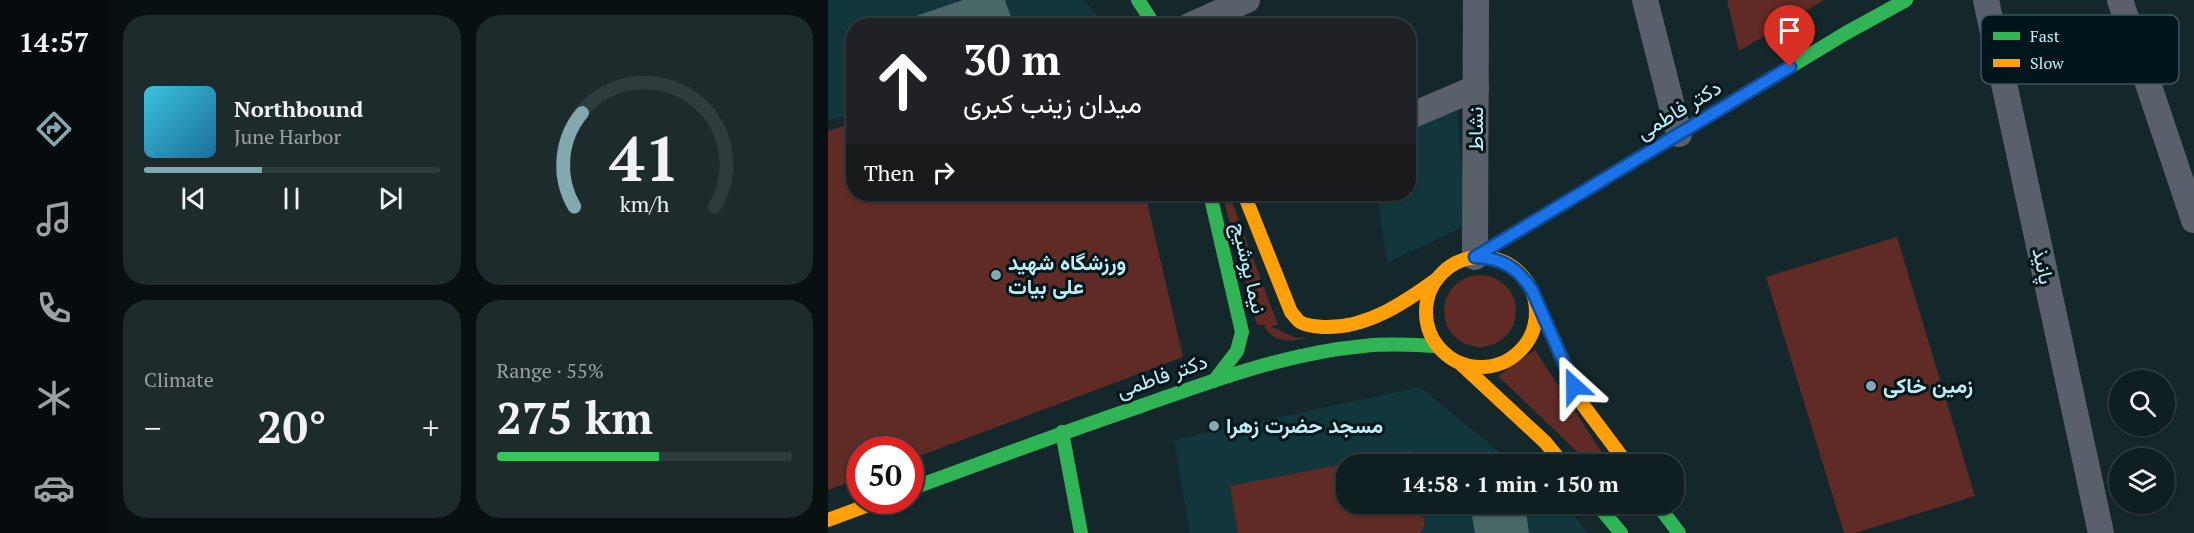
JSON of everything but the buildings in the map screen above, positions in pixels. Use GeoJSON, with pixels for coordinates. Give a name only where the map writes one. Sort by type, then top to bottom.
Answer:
{"type":"FeatureCollection","features":[{"type":"Feature","properties":{"kind":"street"},"geometry":{"type":"LineString","coordinates":[[1138,0],[1150,18]]}},
{"type":"Feature","properties":{"kind":"street"},"geometry":{"type":"LineString","coordinates":[[1207,18],[1247,0]]}},
{"type":"Feature","properties":{"kind":"street","name":"نشاط"},"geometry":{"type":"LineString","coordinates":[[1475,257],[1476,0]]}},
{"type":"Feature","properties":{"kind":"street"},"geometry":{"type":"LineString","coordinates":[[1645,0],[1679,134]]}},
{"type":"Feature","properties":{"kind":"street","name":"دکتر فاطمی"},"geometry":{"type":"LineString","coordinates":[[1475,257],[1836,39],[1906,0]]}},
{"type":"Feature","properties":{"kind":"street","name":"پانیذ"},"geometry":{"type":"LineString","coordinates":[[1986,0],[1989,15]]}},
{"type":"Feature","properties":{"kind":"street"},"geometry":{"type":"LineString","coordinates":[[2120,0],[2125,15]]}},
{"type":"Feature","properties":{"kind":"street","name":"پانیذ"},"geometry":{"type":"LineString","coordinates":[[2004,84],[2101,533]]}},
{"type":"Feature","properties":{"kind":"street"},"geometry":{"type":"LineString","coordinates":[[2148,84],[2194,220]]}},
{"type":"Feature","properties":{"kind":"street"},"geometry":{"type":"LineString","coordinates":[[1416,114],[1476,88]]}},
{"type":"Feature","properties":{"kind":"street","name":"نیما یوشیج"},"geometry":{"type":"LineString","coordinates":[[1212,201],[1242,332],[1237,351],[1214,381]]}},
{"type":"Feature","properties":{"kind":"street","name":"نیما یوشیج"},"geometry":{"type":"LineString","coordinates":[[1247,201],[1292,312],[1301,323],[1326,328],[1382,314],[1409,300],[1437,279]]}},
{"type":"Feature","properties":{"kind":"street"},"geometry":{"type":"LineString","coordinates":[[1555,454],[1545,442],[1460,363],[1447,356],[1437,346],[1430,333],[1426,320],[1426,305],[1437,279],[1454,264],[1475,257],[1489,258],[1503,261],[1524,278],[1532,290],[1583,405],[1620,454]]}},
{"type":"Feature","properties":{"kind":"street"},"geometry":{"type":"LineString","coordinates":[[1460,363],[1488,366],[1502,363],[1524,345],[1535,319],[1532,290]]}},
{"type":"Feature","properties":{"kind":"street","name":"دکتر فاطمی"},"geometry":{"type":"LineString","coordinates":[[924,484],[1062,432],[1214,381],[1316,353],[1384,343],[1404,342],[1437,346]]}},
{"type":"Feature","properties":{"kind":"street"},"geometry":{"type":"LineString","coordinates":[[1062,432],[1081,533]]}},
{"type":"Feature","properties":{"kind":"street"},"geometry":{"type":"LineString","coordinates":[[828,520],[846,513]]}},
{"type":"Feature","properties":{"kind":"street"},"geometry":{"type":"LineString","coordinates":[[1605,514],[1621,533]]}},
{"type":"Feature","properties":{"kind":"street"},"geometry":{"type":"LineString","coordinates":[[1657,533],[1675,528],[1664,514]]}},
{"type":"Feature","properties":{"kind":"shaded area"},"geometry":{"type":"Polygon","coordinates":[[[828,0],[1084,0],[1099,18],[846,18],[846,115],[828,121],[828,0]]]}},
{"type":"Feature","properties":{"kind":"shaded area"},"geometry":{"type":"Polygon","coordinates":[[[1727,0],[1824,0],[1739,51],[1727,0]]]}},
{"type":"Feature","properties":{"kind":"shaded area"},"geometry":{"type":"Polygon","coordinates":[[[1457,108],[1466,225],[1387,263],[1378,201],[1416,201],[1416,123],[1457,108]]]}},
{"type":"Feature","properties":{"kind":"shaded area","name":"ورزشگاه شهید علی بیات"},"geometry":{"type":"Polygon","coordinates":[[[846,125],[846,201],[1147,201],[1183,357],[924,454],[924,436],[846,436],[846,483],[828,490],[828,131],[846,125]]]}},
{"type":"Feature","properties":{"kind":"shaded area"},"geometry":{"type":"Polygon","coordinates":[[[1224,201],[1232,201],[1278,325],[1270,326],[1296,338],[1309,337],[1290,341],[1279,339],[1264,327],[1266,325],[1257,325],[1224,201]]]}},
{"type":"Feature","properties":{"kind":"shaded area","name":"زمین خاکی"},"geometry":{"type":"Polygon","coordinates":[[[1897,237],[1975,496],[1855,533],[1844,533],[1766,277],[1897,237]]]}},
{"type":"Feature","properties":{"kind":"shaded area"},"geometry":{"type":"Polygon","coordinates":[[[1480,275],[1494,278],[1506,285],[1513,297],[1516,311],[1513,325],[1506,337],[1494,344],[1480,347],[1466,344],[1454,337],[1447,325],[1444,311],[1447,297],[1454,285],[1466,278],[1480,275]]]}},
{"type":"Feature","properties":{"kind":"shaded area"},"geometry":{"type":"Polygon","coordinates":[[[1535,350],[1603,454],[1580,454],[1498,376],[1535,350]]]}},
{"type":"Feature","properties":{"kind":"shaded area"},"geometry":{"type":"Polygon","coordinates":[[[1420,387],[1502,454],[1336,454],[1336,514],[1574,514],[1587,533],[1190,533],[1174,440],[1420,387]]]}},
{"type":"Feature","properties":{"kind":"shaded area"},"geometry":{"type":"Polygon","coordinates":[[[1411,451],[1411,454],[1395,454],[1411,451]]]}},
{"type":"Feature","properties":{"kind":"shaded area"},"geometry":{"type":"Polygon","coordinates":[[[1336,466],[1336,514],[1423,514],[1425,525],[1420,533],[1238,533],[1230,486],[1336,466]]]}},
{"type":"Feature","properties":{"kind":"traffic: fast"},"geometry":{"type":"LineString","coordinates":[[1138,0],[1150,18]]}},
{"type":"Feature","properties":{"kind":"traffic: fast"},"geometry":{"type":"LineString","coordinates":[[1475,257],[1846,33],[1906,0]]}},
{"type":"Feature","properties":{"kind":"traffic: fast"},"geometry":{"type":"LineString","coordinates":[[1212,201],[1242,332],[1237,351],[1214,381]]}},
{"type":"Feature","properties":{"kind":"traffic: fast"},"geometry":{"type":"LineString","coordinates":[[924,484],[1054,436],[1279,361],[1373,345],[1437,346]]}},
{"type":"Feature","properties":{"kind":"traffic: fast"},"geometry":{"type":"LineString","coordinates":[[1062,432],[1081,533]]}},
{"type":"Feature","properties":{"kind":"traffic: fast"},"geometry":{"type":"LineString","coordinates":[[1605,514],[1621,533]]}},
{"type":"Feature","properties":{"kind":"traffic: fast"},"geometry":{"type":"LineString","coordinates":[[1665,514],[1679,533]]}},
{"type":"Feature","properties":{"kind":"traffic: slow"},"geometry":{"type":"LineString","coordinates":[[1247,201],[1291,312],[1302,323],[1323,327],[1354,324],[1384,313],[1437,279]]}},
{"type":"Feature","properties":{"kind":"traffic: slow"},"geometry":{"type":"LineString","coordinates":[[1481,257],[1502,262],[1520,273],[1531,291],[1536,312],[1531,333],[1520,351],[1502,362],[1481,367],[1460,362],[1442,351],[1431,333],[1426,312],[1431,291],[1442,273],[1460,262],[1481,257]]}},
{"type":"Feature","properties":{"kind":"traffic: slow"},"geometry":{"type":"LineString","coordinates":[[1536,300],[1583,405],[1620,454]]}},
{"type":"Feature","properties":{"kind":"traffic: slow"},"geometry":{"type":"LineString","coordinates":[[1460,363],[1545,442],[1555,454]]}},
{"type":"Feature","properties":{"kind":"traffic: slow"},"geometry":{"type":"LineString","coordinates":[[828,520],[846,513]]}},
{"type":"Feature","properties":{"kind":"place","name":"ورزشگاه شهید علی بیات"},"geometry":{"type":"Point","coordinates":[996,275]}},
{"type":"Feature","properties":{"kind":"place","name":"زمین خاکی"},"geometry":{"type":"Point","coordinates":[1871,386]}},
{"type":"Feature","properties":{"kind":"place","name":"مسجد حضرت زهرا"},"geometry":{"type":"Point","coordinates":[1214,426]}},
{"type":"Feature","properties":{"kind":"route"},"geometry":{"type":"LineString","coordinates":[[1574,386],[1532,290],[1524,278],[1503,261],[1475,257],[1790,67]]}}]}
